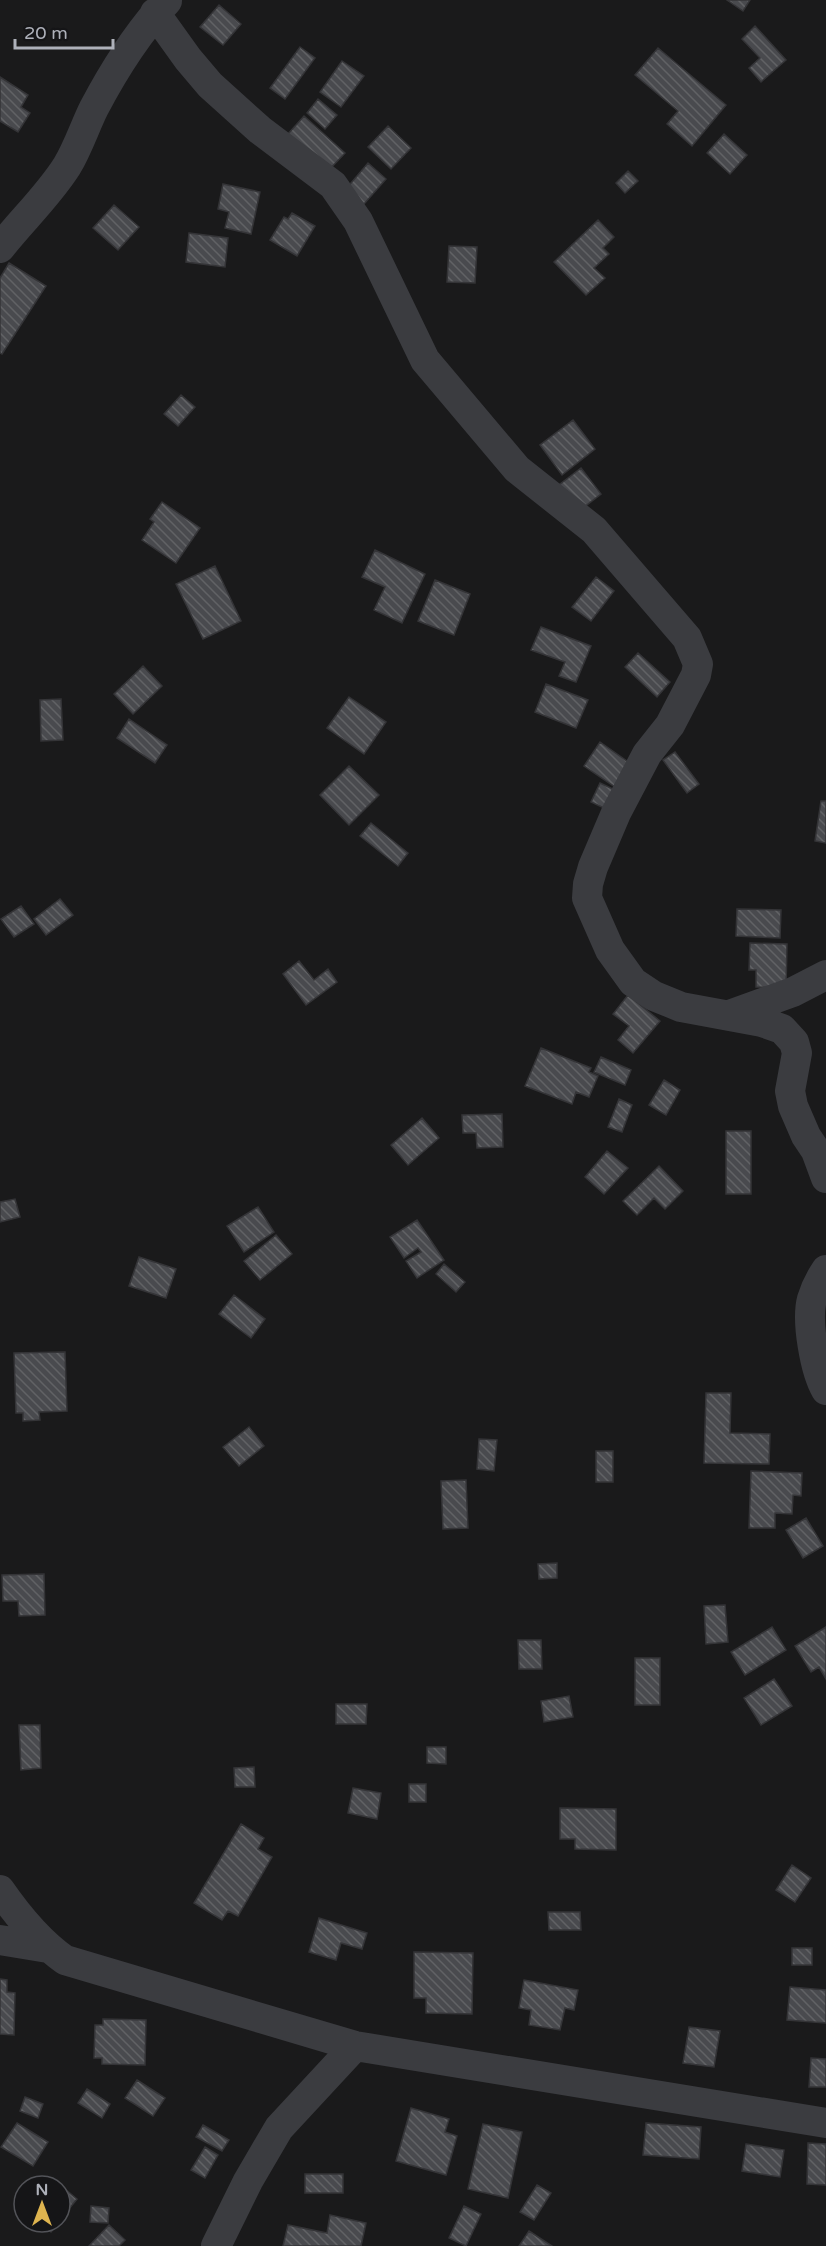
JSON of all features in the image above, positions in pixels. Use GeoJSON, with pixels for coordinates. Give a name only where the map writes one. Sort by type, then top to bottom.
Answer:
{"type":"FeatureCollection","features":[{"type":"Feature","properties":{"kind":"street"},"geometry":{"type":"LineString","coordinates":[[0,248],[52,188],[69,164],[94,108],[109,82],[161,7],[188,59],[210,85],[260,130],[333,185],[358,221],[425,360],[517,469],[594,530],[687,638],[698,664],[696,675],[670,725],[647,754],[616,813],[593,867],[587,898],[610,950],[633,982],[654,996],[681,1007],[762,1022],[782,1029],[794,1042],[797,1053],[790,1091],[793,1106],[806,1136],[816,1151],[826,1178]]}},
{"type":"Feature","properties":{"kind":"street"},"geometry":{"type":"LineString","coordinates":[[729,1015],[793,992],[826,975]]}},
{"type":"Feature","properties":{"kind":"street"},"geometry":{"type":"LineString","coordinates":[[826,1270],[811,1301],[811,1330],[815,1355],[826,1390]]}},
{"type":"Feature","properties":{"kind":"street"},"geometry":{"type":"LineString","coordinates":[[0,1890],[16,1913],[48,1948],[65,1960],[355,2046],[826,2123]]}},
{"type":"Feature","properties":{"kind":"street"},"geometry":{"type":"LineString","coordinates":[[0,1940],[48,1948]]}},
{"type":"Feature","properties":{"kind":"street"},"geometry":{"type":"LineString","coordinates":[[216,2246],[248,2181],[279,2128],[355,2046]]}},
{"type":"Feature","properties":{"kind":"building"},"geometry":{"type":"Polygon","coordinates":[[[727,0],[750,0],[743,11],[727,0]]]}},
{"type":"Feature","properties":{"kind":"building"},"geometry":{"type":"Polygon","coordinates":[[[219,5],[241,24],[223,45],[200,27],[219,5]]]}},
{"type":"Feature","properties":{"kind":"building"},"geometry":{"type":"Polygon","coordinates":[[[755,26],[786,60],[761,82],[749,68],[760,58],[742,39],[755,26]]]}},
{"type":"Feature","properties":{"kind":"building"},"geometry":{"type":"Polygon","coordinates":[[[300,47],[315,58],[285,99],[270,88],[300,47]]]}},
{"type":"Feature","properties":{"kind":"building"},"geometry":{"type":"Polygon","coordinates":[[[658,48],[726,105],[692,146],[667,124],[678,111],[635,75],[658,48]]]}},
{"type":"Feature","properties":{"kind":"building"},"geometry":{"type":"Polygon","coordinates":[[[342,61],[364,76],[341,107],[320,92],[342,61]]]}},
{"type":"Feature","properties":{"kind":"building"},"geometry":{"type":"Polygon","coordinates":[[[0,77],[28,95],[21,107],[30,113],[18,132],[0,121],[0,77]]]}},
{"type":"Feature","properties":{"kind":"building"},"geometry":{"type":"Polygon","coordinates":[[[318,99],[337,115],[325,129],[307,113],[318,99]]]}},
{"type":"Feature","properties":{"kind":"building"},"geometry":{"type":"Polygon","coordinates":[[[304,116],[345,153],[328,171],[288,134],[304,116]]]}},
{"type":"Feature","properties":{"kind":"building"},"geometry":{"type":"Polygon","coordinates":[[[388,126],[411,148],[391,169],[368,147],[388,126]]]}},
{"type":"Feature","properties":{"kind":"building"},"geometry":{"type":"Polygon","coordinates":[[[724,134],[747,155],[730,174],[707,153],[724,134]]]}},
{"type":"Feature","properties":{"kind":"building"},"geometry":{"type":"Polygon","coordinates":[[[368,163],[386,179],[364,204],[346,189],[368,163]]]}},
{"type":"Feature","properties":{"kind":"building"},"geometry":{"type":"Polygon","coordinates":[[[628,171],[638,181],[625,193],[616,183],[628,171]]]}},
{"type":"Feature","properties":{"kind":"building"},"geometry":{"type":"Polygon","coordinates":[[[223,184],[260,192],[251,234],[225,228],[229,212],[218,209],[223,184]]]}},
{"type":"Feature","properties":{"kind":"building"},"geometry":{"type":"Polygon","coordinates":[[[114,205],[139,227],[118,250],[93,228],[114,205]]]}},
{"type":"Feature","properties":{"kind":"building"},"geometry":{"type":"Polygon","coordinates":[[[292,213],[315,226],[297,256],[270,240],[284,217],[288,219],[292,213]]]}},
{"type":"Feature","properties":{"kind":"building"},"geometry":{"type":"Polygon","coordinates":[[[598,220],[614,237],[603,248],[609,254],[594,268],[605,278],[586,295],[554,262],[598,220]]]}},
{"type":"Feature","properties":{"kind":"building"},"geometry":{"type":"Polygon","coordinates":[[[189,233],[228,238],[225,267],[186,262],[189,233]]]}},
{"type":"Feature","properties":{"kind":"building"},"geometry":{"type":"Polygon","coordinates":[[[449,246],[477,247],[475,283],[447,282],[449,246]]]}},
{"type":"Feature","properties":{"kind":"building"},"geometry":{"type":"Polygon","coordinates":[[[9,263],[46,286],[2,354],[0,353],[0,278],[9,263]]]}},
{"type":"Feature","properties":{"kind":"building"},"geometry":{"type":"Polygon","coordinates":[[[181,395],[195,407],[178,426],[164,414],[181,395]]]}},
{"type":"Feature","properties":{"kind":"building"},"geometry":{"type":"Polygon","coordinates":[[[573,420],[595,449],[562,475],[540,445],[573,420]]]}},
{"type":"Feature","properties":{"kind":"building"},"geometry":{"type":"Polygon","coordinates":[[[581,468],[601,494],[579,511],[559,485],[581,468]]]}},
{"type":"Feature","properties":{"kind":"building"},"geometry":{"type":"Polygon","coordinates":[[[162,502],[200,528],[176,563],[142,540],[154,522],[150,519],[162,502]]]}},
{"type":"Feature","properties":{"kind":"building"},"geometry":{"type":"Polygon","coordinates":[[[375,550],[425,574],[402,623],[374,610],[385,587],[362,577],[375,550]]]}},
{"type":"Feature","properties":{"kind":"building"},"geometry":{"type":"Polygon","coordinates":[[[215,566],[241,621],[203,639],[176,584],[215,566]]]}},
{"type":"Feature","properties":{"kind":"building"},"geometry":{"type":"Polygon","coordinates":[[[596,577],[614,591],[591,621],[572,607],[596,577]]]}},
{"type":"Feature","properties":{"kind":"building"},"geometry":{"type":"Polygon","coordinates":[[[435,580],[470,594],[454,635],[418,621],[435,580]]]}},
{"type":"Feature","properties":{"kind":"building"},"geometry":{"type":"Polygon","coordinates":[[[541,627],[591,646],[576,682],[559,676],[565,662],[531,650],[541,627]]]}},
{"type":"Feature","properties":{"kind":"building"},"geometry":{"type":"Polygon","coordinates":[[[638,653],[670,682],[657,697],[625,667],[638,653]]]}},
{"type":"Feature","properties":{"kind":"building"},"geometry":{"type":"Polygon","coordinates":[[[143,666],[162,686],[133,714],[114,694],[143,666]]]}},
{"type":"Feature","properties":{"kind":"building"},"geometry":{"type":"Polygon","coordinates":[[[546,684],[588,700],[576,728],[535,712],[546,684]]]}},
{"type":"Feature","properties":{"kind":"building"},"geometry":{"type":"Polygon","coordinates":[[[349,697],[386,722],[364,754],[327,728],[349,697]]]}},
{"type":"Feature","properties":{"kind":"building"},"geometry":{"type":"Polygon","coordinates":[[[61,699],[63,740],[41,741],[40,700],[61,699]]]}},
{"type":"Feature","properties":{"kind":"building"},"geometry":{"type":"Polygon","coordinates":[[[129,719],[167,745],[155,763],[117,738],[129,719]]]}},
{"type":"Feature","properties":{"kind":"building"},"geometry":{"type":"Polygon","coordinates":[[[600,742],[634,766],[618,789],[584,766],[600,742]]]}},
{"type":"Feature","properties":{"kind":"building"},"geometry":{"type":"Polygon","coordinates":[[[675,752],[699,784],[687,793],[663,760],[675,752]]]}},
{"type":"Feature","properties":{"kind":"building"},"geometry":{"type":"Polygon","coordinates":[[[349,766],[379,795],[349,825],[320,795],[349,766]]]}},
{"type":"Feature","properties":{"kind":"building"},"geometry":{"type":"Polygon","coordinates":[[[600,783],[613,789],[604,808],[591,802],[600,783]]]}},
{"type":"Feature","properties":{"kind":"building"},"geometry":{"type":"Polygon","coordinates":[[[821,801],[826,801],[826,843],[815,841],[821,801]]]}},
{"type":"Feature","properties":{"kind":"building"},"geometry":{"type":"Polygon","coordinates":[[[371,823],[408,853],[398,866],[360,836],[371,823]]]}},
{"type":"Feature","properties":{"kind":"building"},"geometry":{"type":"Polygon","coordinates":[[[60,899],[73,915],[46,935],[34,919],[60,899]]]}},
{"type":"Feature","properties":{"kind":"building"},"geometry":{"type":"Polygon","coordinates":[[[21,906],[34,924],[14,937],[1,919],[21,906]]]}},
{"type":"Feature","properties":{"kind":"building"},"geometry":{"type":"Polygon","coordinates":[[[737,909],[781,910],[780,938],[736,936],[737,909]]]}},
{"type":"Feature","properties":{"kind":"building"},"geometry":{"type":"Polygon","coordinates":[[[750,943],[787,944],[786,988],[756,987],[756,970],[749,970],[750,943]]]}},
{"type":"Feature","properties":{"kind":"building"},"geometry":{"type":"Polygon","coordinates":[[[299,961],[314,980],[328,969],[337,982],[306,1005],[283,974],[299,961]]]}},
{"type":"Feature","properties":{"kind":"building"},"geometry":{"type":"Polygon","coordinates":[[[628,995],[660,1021],[633,1053],[618,1040],[629,1026],[613,1014],[628,995]]]}},
{"type":"Feature","properties":{"kind":"building"},"geometry":{"type":"Polygon","coordinates":[[[541,1048],[591,1068],[589,1072],[598,1076],[589,1097],[576,1092],[572,1104],[525,1086],[541,1048]]]}},
{"type":"Feature","properties":{"kind":"building"},"geometry":{"type":"Polygon","coordinates":[[[601,1057],[631,1070],[625,1085],[594,1072],[601,1057]]]}},
{"type":"Feature","properties":{"kind":"building"},"geometry":{"type":"Polygon","coordinates":[[[664,1080],[680,1090],[666,1115],[649,1105],[664,1080]]]}},
{"type":"Feature","properties":{"kind":"building"},"geometry":{"type":"Polygon","coordinates":[[[619,1099],[632,1105],[622,1132],[608,1127],[619,1099]]]}},
{"type":"Feature","properties":{"kind":"building"},"geometry":{"type":"Polygon","coordinates":[[[502,1114],[503,1147],[477,1148],[476,1133],[463,1133],[462,1115],[502,1114]]]}},
{"type":"Feature","properties":{"kind":"building"},"geometry":{"type":"Polygon","coordinates":[[[422,1118],[439,1138],[408,1165],[391,1145],[422,1118]]]}},
{"type":"Feature","properties":{"kind":"building"},"geometry":{"type":"Polygon","coordinates":[[[726,1131],[751,1131],[751,1194],[726,1194],[726,1131]]]}},
{"type":"Feature","properties":{"kind":"building"},"geometry":{"type":"Polygon","coordinates":[[[607,1151],[628,1168],[604,1194],[585,1177],[607,1151]]]}},
{"type":"Feature","properties":{"kind":"building"},"geometry":{"type":"Polygon","coordinates":[[[659,1166],[683,1191],[665,1209],[654,1198],[637,1215],[623,1201],[659,1166]]]}},
{"type":"Feature","properties":{"kind":"building"},"geometry":{"type":"Polygon","coordinates":[[[15,1199],[20,1217],[0,1222],[0,1202],[15,1199]]]}},
{"type":"Feature","properties":{"kind":"building"},"geometry":{"type":"Polygon","coordinates":[[[258,1207],[274,1232],[244,1252],[227,1226],[258,1207]]]}},
{"type":"Feature","properties":{"kind":"building"},"geometry":{"type":"Polygon","coordinates":[[[417,1220],[444,1260],[417,1278],[406,1261],[421,1252],[418,1248],[404,1258],[390,1237],[417,1220]]]}},
{"type":"Feature","properties":{"kind":"building"},"geometry":{"type":"Polygon","coordinates":[[[276,1235],[292,1254],[260,1280],[244,1261],[276,1235]]]}},
{"type":"Feature","properties":{"kind":"building"},"geometry":{"type":"Polygon","coordinates":[[[139,1257],[176,1269],[166,1298],[129,1286],[139,1257]]]}},
{"type":"Feature","properties":{"kind":"building"},"geometry":{"type":"Polygon","coordinates":[[[444,1264],[465,1282],[456,1292],[436,1274],[444,1264]]]}},
{"type":"Feature","properties":{"kind":"building"},"geometry":{"type":"Polygon","coordinates":[[[234,1295],[265,1319],[251,1338],[219,1314],[234,1295]]]}},
{"type":"Feature","properties":{"kind":"building"},"geometry":{"type":"Polygon","coordinates":[[[65,1352],[67,1411],[39,1412],[40,1420],[23,1421],[23,1413],[16,1413],[14,1353],[65,1352]]]}},
{"type":"Feature","properties":{"kind":"building"},"geometry":{"type":"Polygon","coordinates":[[[706,1393],[731,1393],[730,1433],[770,1434],[769,1464],[704,1463],[706,1393]]]}},
{"type":"Feature","properties":{"kind":"building"},"geometry":{"type":"Polygon","coordinates":[[[249,1427],[264,1446],[239,1466],[223,1447],[249,1427]]]}},
{"type":"Feature","properties":{"kind":"building"},"geometry":{"type":"Polygon","coordinates":[[[479,1439],[497,1440],[494,1471],[477,1469],[479,1439]]]}},
{"type":"Feature","properties":{"kind":"building"},"geometry":{"type":"Polygon","coordinates":[[[596,1451],[613,1451],[613,1482],[596,1482],[596,1451]]]}},
{"type":"Feature","properties":{"kind":"building"},"geometry":{"type":"Polygon","coordinates":[[[751,1471],[802,1473],[801,1496],[793,1495],[792,1514],[775,1513],[775,1528],[749,1528],[751,1471]]]}},
{"type":"Feature","properties":{"kind":"building"},"geometry":{"type":"Polygon","coordinates":[[[466,1480],[468,1528],[443,1529],[441,1481],[466,1480]]]}},
{"type":"Feature","properties":{"kind":"building"},"geometry":{"type":"Polygon","coordinates":[[[806,1518],[823,1546],[803,1558],[786,1530],[806,1518]]]}},
{"type":"Feature","properties":{"kind":"building"},"geometry":{"type":"Polygon","coordinates":[[[557,1563],[557,1578],[539,1579],[538,1564],[557,1563]]]}},
{"type":"Feature","properties":{"kind":"building"},"geometry":{"type":"Polygon","coordinates":[[[44,1574],[45,1615],[19,1616],[18,1601],[3,1601],[2,1575],[44,1574]]]}},
{"type":"Feature","properties":{"kind":"building"},"geometry":{"type":"Polygon","coordinates":[[[725,1605],[728,1642],[706,1644],[704,1606],[725,1605]]]}},
{"type":"Feature","properties":{"kind":"building"},"geometry":{"type":"Polygon","coordinates":[[[772,1627],[786,1650],[745,1675],[731,1652],[772,1627]]]}},
{"type":"Feature","properties":{"kind":"building"},"geometry":{"type":"Polygon","coordinates":[[[826,1627],[826,1679],[819,1667],[811,1672],[795,1646],[826,1627]]]}},
{"type":"Feature","properties":{"kind":"building"},"geometry":{"type":"Polygon","coordinates":[[[518,1640],[541,1640],[542,1669],[519,1669],[518,1640]]]}},
{"type":"Feature","properties":{"kind":"building"},"geometry":{"type":"Polygon","coordinates":[[[635,1658],[660,1658],[660,1705],[635,1705],[635,1658]]]}},
{"type":"Feature","properties":{"kind":"building"},"geometry":{"type":"Polygon","coordinates":[[[774,1679],[792,1706],[761,1725],[744,1698],[774,1679]]]}},
{"type":"Feature","properties":{"kind":"building"},"geometry":{"type":"Polygon","coordinates":[[[569,1696],[573,1717],[544,1722],[541,1701],[569,1696]]]}},
{"type":"Feature","properties":{"kind":"building"},"geometry":{"type":"Polygon","coordinates":[[[336,1704],[367,1704],[366,1724],[336,1724],[336,1704]]]}},
{"type":"Feature","properties":{"kind":"building"},"geometry":{"type":"Polygon","coordinates":[[[19,1725],[40,1725],[41,1768],[21,1770],[19,1725]]]}},
{"type":"Feature","properties":{"kind":"building"},"geometry":{"type":"Polygon","coordinates":[[[427,1747],[446,1747],[446,1764],[427,1763],[427,1747]]]}},
{"type":"Feature","properties":{"kind":"building"},"geometry":{"type":"Polygon","coordinates":[[[254,1767],[255,1787],[235,1787],[234,1768],[254,1767]]]}},
{"type":"Feature","properties":{"kind":"building"},"geometry":{"type":"Polygon","coordinates":[[[409,1784],[426,1784],[426,1802],[409,1802],[409,1784]]]}},
{"type":"Feature","properties":{"kind":"building"},"geometry":{"type":"Polygon","coordinates":[[[353,1788],[381,1793],[377,1819],[348,1813],[353,1788]]]}},
{"type":"Feature","properties":{"kind":"building"},"geometry":{"type":"Polygon","coordinates":[[[560,1808],[616,1809],[616,1850],[575,1849],[575,1839],[560,1839],[560,1808]]]}},
{"type":"Feature","properties":{"kind":"building"},"geometry":{"type":"Polygon","coordinates":[[[241,1824],[264,1838],[258,1849],[272,1857],[238,1916],[228,1911],[222,1920],[194,1903],[241,1824]]]}},
{"type":"Feature","properties":{"kind":"building"},"geometry":{"type":"Polygon","coordinates":[[[792,1865],[811,1878],[795,1902],[776,1890],[792,1865]]]}},
{"type":"Feature","properties":{"kind":"building"},"geometry":{"type":"Polygon","coordinates":[[[548,1912],[580,1912],[581,1930],[549,1930],[548,1912]]]}},
{"type":"Feature","properties":{"kind":"building"},"geometry":{"type":"Polygon","coordinates":[[[319,1918],[367,1933],[362,1949],[341,1943],[336,1960],[309,1952],[319,1918]]]}},
{"type":"Feature","properties":{"kind":"building"},"geometry":{"type":"Polygon","coordinates":[[[792,1948],[812,1948],[812,1965],[792,1965],[792,1948]]]}},
{"type":"Feature","properties":{"kind":"building"},"geometry":{"type":"Polygon","coordinates":[[[414,1952],[473,1953],[472,2014],[426,2013],[426,1998],[414,1998],[414,1952]]]}},
{"type":"Feature","properties":{"kind":"building"},"geometry":{"type":"Polygon","coordinates":[[[0,1979],[7,1980],[7,1992],[15,1993],[14,2035],[0,2034],[0,1979]]]}},
{"type":"Feature","properties":{"kind":"building"},"geometry":{"type":"Polygon","coordinates":[[[524,1980],[578,1990],[574,2010],[565,2008],[560,2030],[529,2025],[531,2010],[519,2008],[524,1980]]]}},
{"type":"Feature","properties":{"kind":"building"},"geometry":{"type":"Polygon","coordinates":[[[790,1987],[826,1990],[826,2023],[787,2020],[790,1987]]]}},
{"type":"Feature","properties":{"kind":"building"},"geometry":{"type":"Polygon","coordinates":[[[103,2019],[146,2020],[145,2065],[102,2064],[102,2058],[94,2058],[95,2025],[103,2025],[103,2019]]]}},
{"type":"Feature","properties":{"kind":"building"},"geometry":{"type":"Polygon","coordinates":[[[689,2027],[720,2031],[714,2067],[683,2063],[689,2027]]]}},
{"type":"Feature","properties":{"kind":"building"},"geometry":{"type":"Polygon","coordinates":[[[811,2058],[826,2059],[826,2087],[809,2087],[811,2058]]]}},
{"type":"Feature","properties":{"kind":"building"},"geometry":{"type":"Polygon","coordinates":[[[137,2080],[165,2098],[153,2116],[125,2098],[137,2080]]]}},
{"type":"Feature","properties":{"kind":"building"},"geometry":{"type":"Polygon","coordinates":[[[87,2089],[110,2104],[102,2118],[78,2103],[87,2089]]]}},
{"type":"Feature","properties":{"kind":"building"},"geometry":{"type":"Polygon","coordinates":[[[25,2097],[43,2104],[38,2118],[20,2111],[25,2097]]]}},
{"type":"Feature","properties":{"kind":"building"},"geometry":{"type":"Polygon","coordinates":[[[411,2108],[449,2119],[445,2132],[457,2136],[446,2175],[396,2161],[411,2108]]]}},
{"type":"Feature","properties":{"kind":"building"},"geometry":{"type":"Polygon","coordinates":[[[17,2123],[48,2142],[33,2166],[1,2147],[17,2123]]]}},
{"type":"Feature","properties":{"kind":"building"},"geometry":{"type":"Polygon","coordinates":[[[646,2123],[701,2127],[699,2159],[643,2155],[646,2123]]]}},
{"type":"Feature","properties":{"kind":"building"},"geometry":{"type":"Polygon","coordinates":[[[483,2124],[522,2132],[508,2198],[468,2189],[483,2124]]]}},
{"type":"Feature","properties":{"kind":"building"},"geometry":{"type":"Polygon","coordinates":[[[203,2125],[229,2140],[222,2151],[196,2137],[203,2125]]]}},
{"type":"Feature","properties":{"kind":"building"},"geometry":{"type":"Polygon","coordinates":[[[808,2143],[826,2144],[826,2185],[807,2184],[808,2143]]]}},
{"type":"Feature","properties":{"kind":"building"},"geometry":{"type":"Polygon","coordinates":[[[746,2144],[784,2150],[780,2177],[742,2171],[746,2144]]]}},
{"type":"Feature","properties":{"kind":"building"},"geometry":{"type":"Polygon","coordinates":[[[205,2147],[218,2155],[205,2178],[191,2170],[205,2147]]]}},
{"type":"Feature","properties":{"kind":"building"},"geometry":{"type":"Polygon","coordinates":[[[305,2174],[343,2174],[343,2193],[305,2193],[305,2174]]]}},
{"type":"Feature","properties":{"kind":"building"},"geometry":{"type":"Polygon","coordinates":[[[537,2185],[551,2193],[534,2220],[520,2212],[537,2185]]]}},
{"type":"Feature","properties":{"kind":"building"},"geometry":{"type":"Polygon","coordinates":[[[72,2195],[77,2199],[72,2205],[72,2195]]]}},
{"type":"Feature","properties":{"kind":"building"},"geometry":{"type":"Polygon","coordinates":[[[91,2206],[109,2208],[108,2223],[90,2222],[91,2206]]]}},
{"type":"Feature","properties":{"kind":"building"},"geometry":{"type":"Polygon","coordinates":[[[464,2206],[481,2214],[466,2246],[449,2238],[464,2206]]]}},
{"type":"Feature","properties":{"kind":"building"},"geometry":{"type":"Polygon","coordinates":[[[330,2215],[366,2223],[361,2246],[283,2246],[288,2225],[327,2233],[330,2215]]]}},
{"type":"Feature","properties":{"kind":"building"},"geometry":{"type":"Polygon","coordinates":[[[109,2225],[125,2240],[119,2246],[89,2246],[109,2225]]]}},
{"type":"Feature","properties":{"kind":"building"},"geometry":{"type":"Polygon","coordinates":[[[529,2231],[552,2246],[519,2246],[529,2231]]]}}]}
